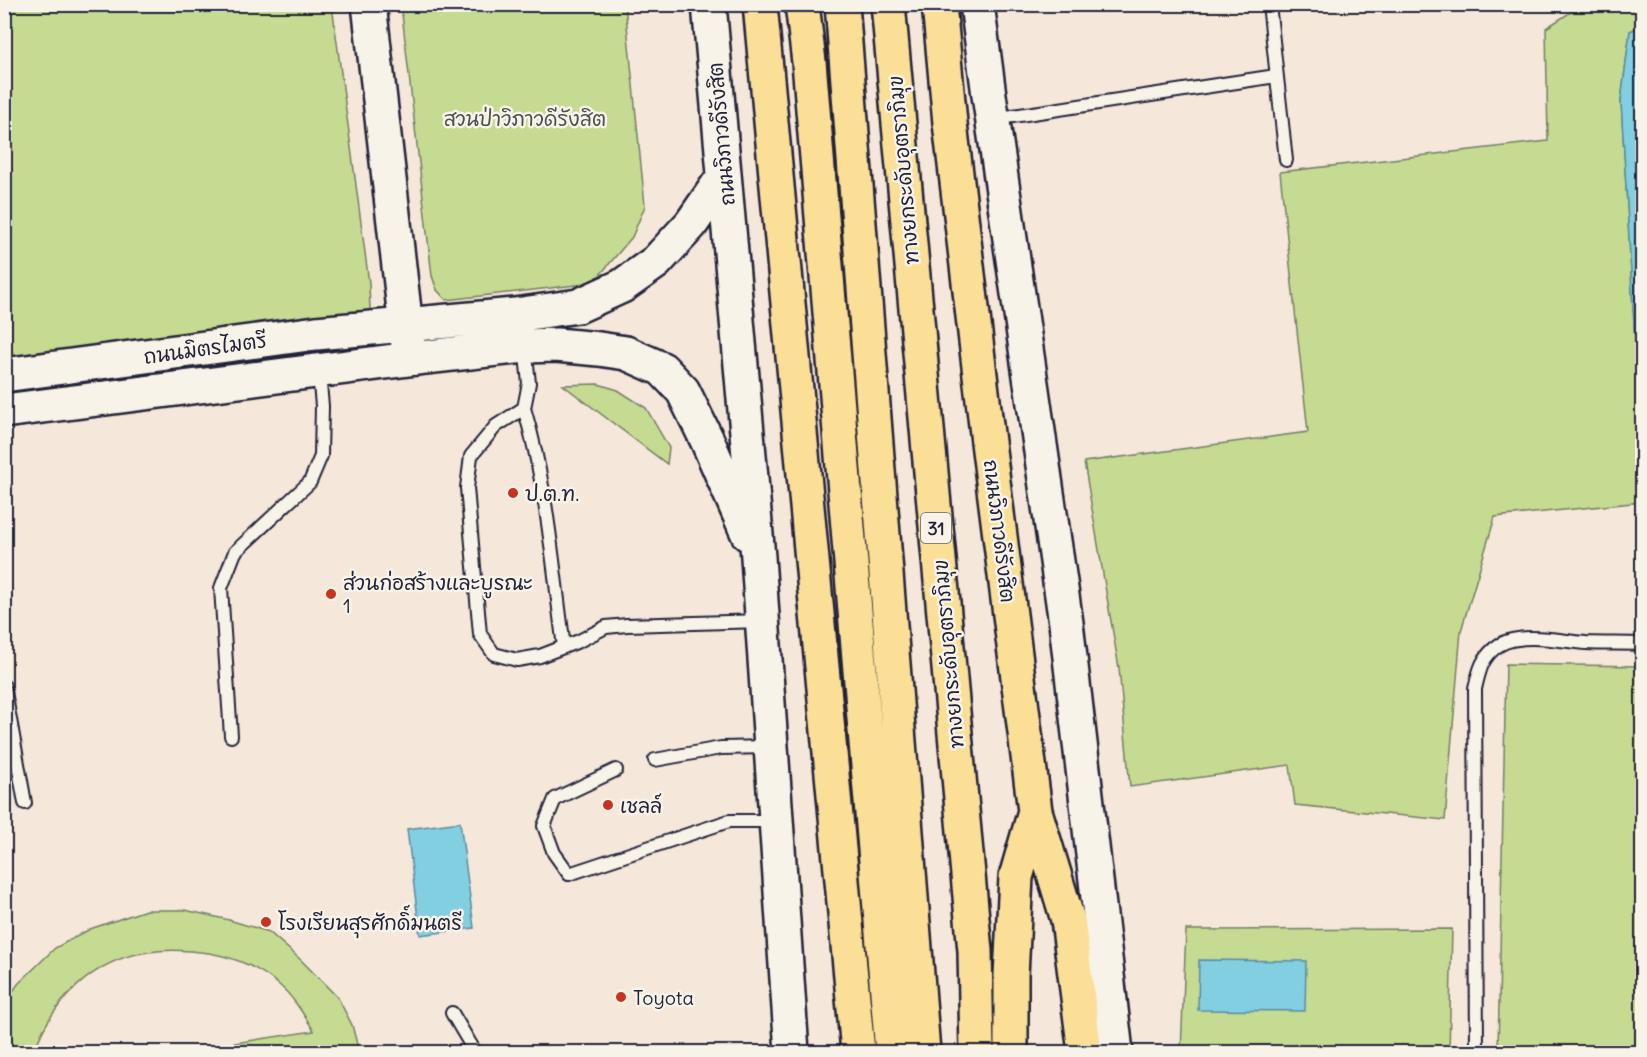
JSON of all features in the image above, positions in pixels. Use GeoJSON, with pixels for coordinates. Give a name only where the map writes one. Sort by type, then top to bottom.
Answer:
{"type":"FeatureCollection","features":[{"type":"Feature","properties":{"kind":"highway"},"geometry":{"type":"LineString","coordinates":[[760,4],[858,1053]]}},
{"type":"Feature","properties":{"kind":"highway"},"geometry":{"type":"LineString","coordinates":[[802,4],[809,62],[892,1053]]}},
{"type":"Feature","properties":{"kind":"highway"},"geometry":{"type":"LineString","coordinates":[[842,4],[923,1053]]}},
{"type":"Feature","properties":{"kind":"highway","name":"ทางยกระดับอุตราภิมุข"},"geometry":{"type":"LineString","coordinates":[[888,4],[975,951],[977,1053]]}},
{"type":"Feature","properties":{"kind":"highway","name":"ถนนวิภาวดีรังสิต"},"geometry":{"type":"LineString","coordinates":[[939,4],[950,123],[1035,811],[1068,920],[1085,1053]]}},
{"type":"Feature","properties":{"kind":"highway"},"geometry":{"type":"LineString","coordinates":[[1011,1053],[1011,976],[1016,877],[1035,811]]}},
{"type":"Feature","properties":{"kind":"main road"},"geometry":{"type":"LineString","coordinates":[[369,4],[409,359]]}},
{"type":"Feature","properties":{"kind":"main road","name":"ถนนวิภาวดีรังสิต"},"geometry":{"type":"LineString","coordinates":[[709,4],[758,557],[792,1053]]}},
{"type":"Feature","properties":{"kind":"main road"},"geometry":{"type":"LineString","coordinates":[[977,4],[1066,623],[1116,1053]]}},
{"type":"Feature","properties":{"kind":"main road","name":"ถนนมิตรไมตรี"},"geometry":{"type":"LineString","coordinates":[[4,375],[316,333],[514,315],[578,306],[622,286],[656,262],[691,224],[724,176]]}},
{"type":"Feature","properties":{"kind":"main road"},"geometry":{"type":"LineString","coordinates":[[4,411],[525,346],[556,345],[626,353],[662,369],[683,391],[758,557]]}},
{"type":"Feature","properties":{"kind":"lane"},"geometry":{"type":"LineString","coordinates":[[1269,4],[1286,160]]}},
{"type":"Feature","properties":{"kind":"lane"},"geometry":{"type":"LineString","coordinates":[[993,119],[1276,76]]}},
{"type":"Feature","properties":{"kind":"lane"},"geometry":{"type":"LineString","coordinates":[[525,346],[530,383],[524,408],[533,439],[543,497],[564,647]]}},
{"type":"Feature","properties":{"kind":"lane"},"geometry":{"type":"LineString","coordinates":[[231,736],[221,588],[235,552],[310,482],[321,456],[322,405],[319,371]]}},
{"type":"Feature","properties":{"kind":"lane"},"geometry":{"type":"LineString","coordinates":[[524,408],[496,426],[471,456],[467,488],[480,634],[494,654],[517,660],[540,656],[606,627],[763,621]]}},
{"type":"Feature","properties":{"kind":"lane"},"geometry":{"type":"LineString","coordinates":[[1477,1053],[1475,689],[1480,667],[1498,645],[1513,639],[1642,644]]}},
{"type":"Feature","properties":{"kind":"lane"},"geometry":{"type":"LineString","coordinates":[[4,686],[25,803]]}},
{"type":"Feature","properties":{"kind":"lane"},"geometry":{"type":"LineString","coordinates":[[655,760],[721,748],[772,747]]}},
{"type":"Feature","properties":{"kind":"lane"},"geometry":{"type":"LineString","coordinates":[[616,770],[555,799],[544,826],[554,853],[569,874],[729,821],[777,821]]}},
{"type":"Feature","properties":{"kind":"lane"},"geometry":{"type":"LineString","coordinates":[[452,1013],[475,1053]]}},
{"type":"Feature","properties":{"kind":"green space"},"geometry":{"type":"Polygon","coordinates":[[[4,5],[332,5],[369,283],[370,310],[5,357],[4,5]]]}},
{"type":"Feature","properties":{"kind":"green space","name":"สวนป่าวิภาวดีรังสิต"},"geometry":{"type":"Polygon","coordinates":[[[401,5],[625,5],[645,206],[632,237],[593,283],[446,300],[437,290],[432,276],[401,5]]]}},
{"type":"Feature","properties":{"kind":"green space"},"geometry":{"type":"Polygon","coordinates":[[[1582,5],[1642,5],[1642,26],[1630,31],[1621,101],[1642,461],[1642,502],[1495,517],[1461,631],[1445,820],[1295,805],[1290,765],[1130,787],[1119,668],[1084,462],[1308,432],[1280,172],[1548,141],[1546,28],[1582,5]]]}},
{"type":"Feature","properties":{"kind":"green space"},"geometry":{"type":"Polygon","coordinates":[[[598,384],[618,390],[646,408],[669,448],[667,464],[563,385],[598,384]]]}},
{"type":"Feature","properties":{"kind":"green space"},"geometry":{"type":"Polygon","coordinates":[[[1506,664],[1642,666],[1642,1052],[1498,1052],[1506,664]]]}},
{"type":"Feature","properties":{"kind":"green space"},"geometry":{"type":"Polygon","coordinates":[[[146,910],[185,910],[269,932],[301,960],[338,998],[352,1025],[359,1052],[174,1052],[314,1031],[289,994],[258,970],[225,957],[202,952],[174,950],[128,956],[93,974],[63,1000],[51,1016],[34,1052],[5,1052],[5,1003],[18,984],[55,948],[90,929],[146,910]]]}},
{"type":"Feature","properties":{"kind":"green space"},"geometry":{"type":"Polygon","coordinates":[[[1452,929],[1449,1052],[1181,1052],[1186,930],[1452,929]]]}},
{"type":"Feature","properties":{"kind":"water"},"geometry":{"type":"Polygon","coordinates":[[[1642,26],[1642,461],[1621,101],[1630,31],[1642,26]]]}},
{"type":"Feature","properties":{"kind":"water"},"geometry":{"type":"Polygon","coordinates":[[[460,822],[474,928],[420,935],[407,829],[460,822]]]}},
{"type":"Feature","properties":{"kind":"water"},"geometry":{"type":"Polygon","coordinates":[[[1199,960],[1306,961],[1305,1011],[1198,1010],[1199,960]]]}},
{"type":"Feature","properties":{"kind":"place","name":"ป.ต.ท."},"geometry":{"type":"Point","coordinates":[513,493]}},
{"type":"Feature","properties":{"kind":"place","name":"ส่วนก่อสร้างและบูรณะ 1"},"geometry":{"type":"Point","coordinates":[331,594]}},
{"type":"Feature","properties":{"kind":"place","name":"เชลล์"},"geometry":{"type":"Point","coordinates":[608,805]}},
{"type":"Feature","properties":{"kind":"place","name":"โรงเรียนสุรศักดิ์มนตรี"},"geometry":{"type":"Point","coordinates":[266,922]}},
{"type":"Feature","properties":{"kind":"place","name":"Toyota"},"geometry":{"type":"Point","coordinates":[621,997]}}]}
